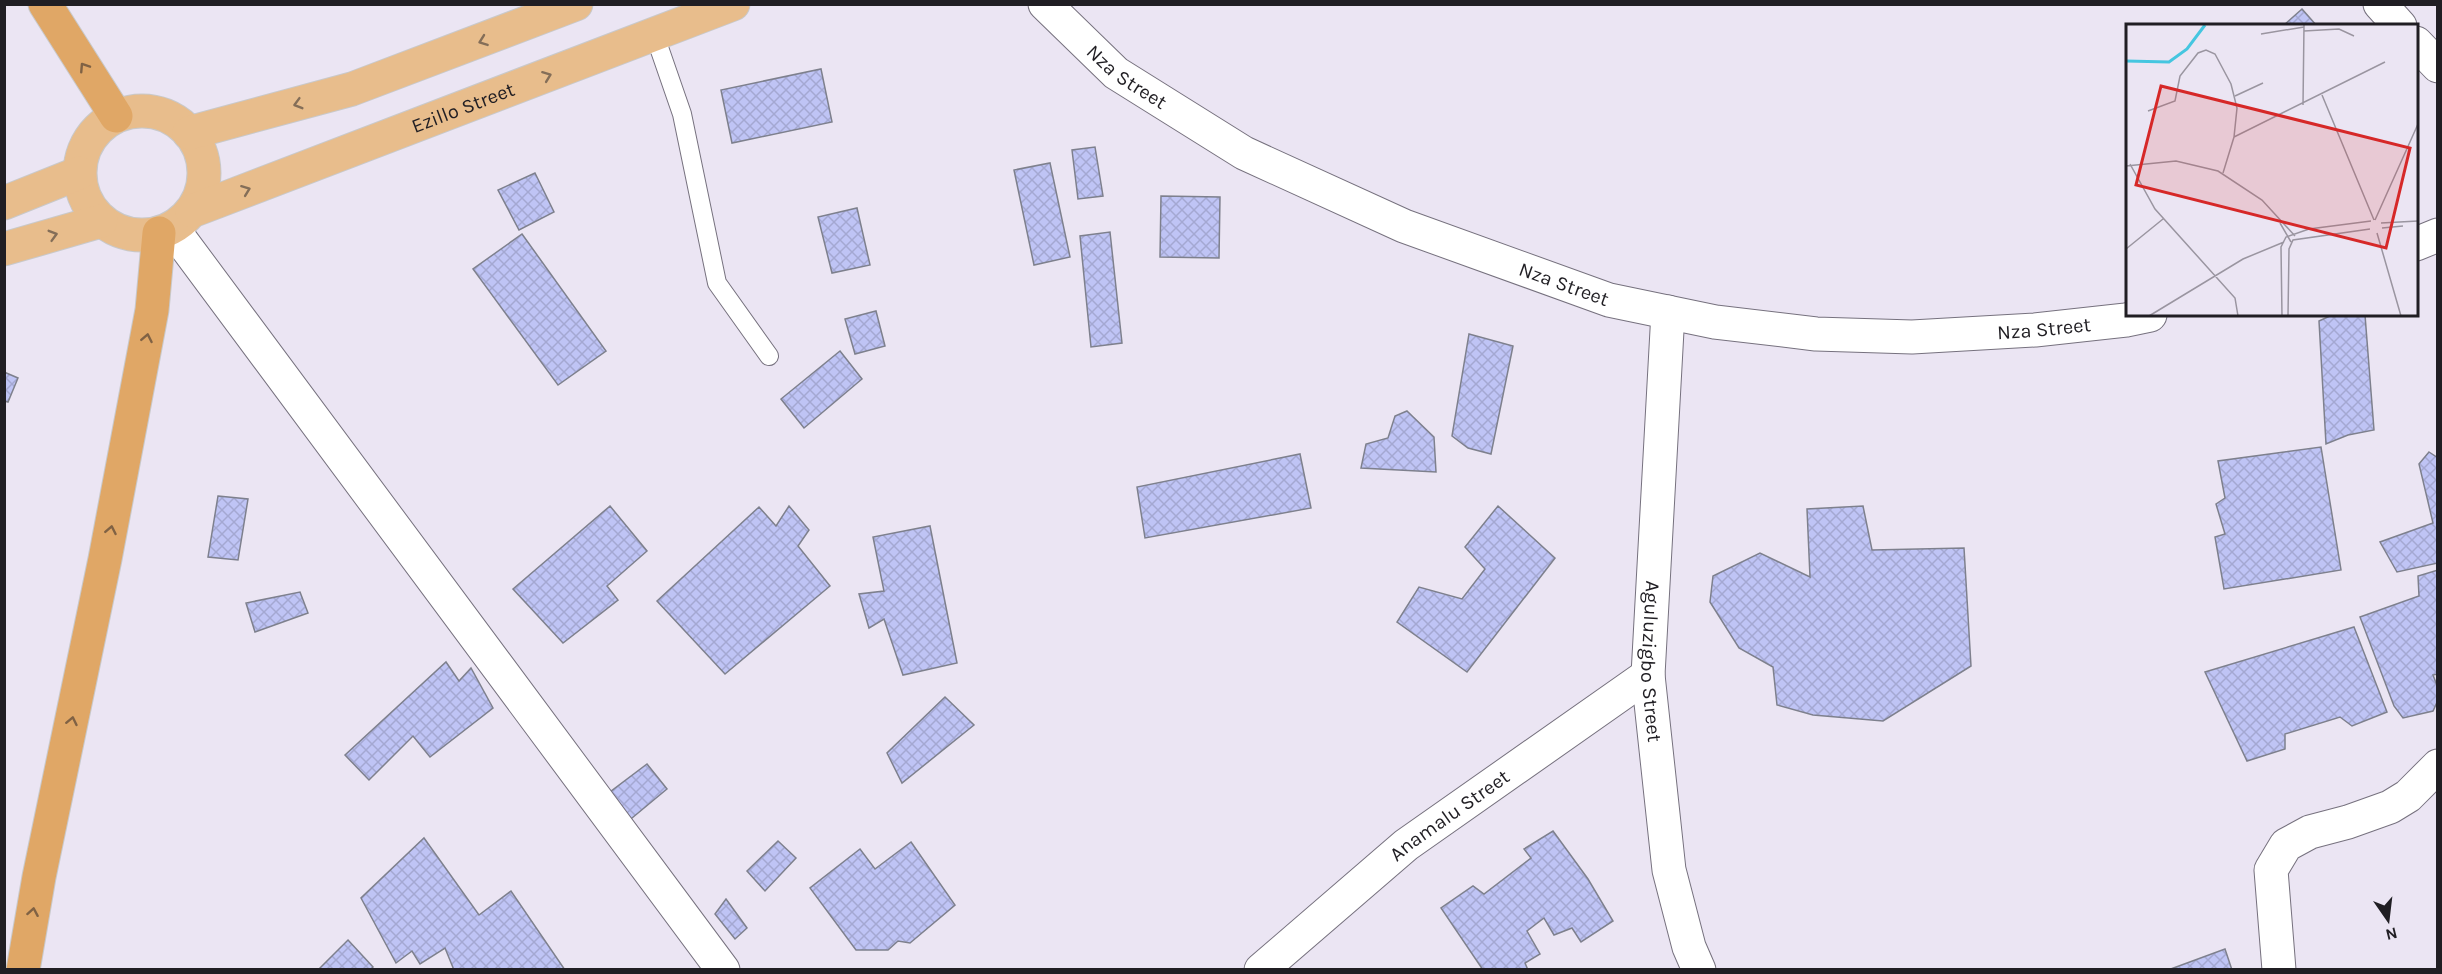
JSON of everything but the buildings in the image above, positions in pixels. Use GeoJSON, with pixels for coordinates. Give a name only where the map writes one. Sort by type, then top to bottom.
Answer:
{"type":"FeatureCollection","features":[{"type":"Feature","properties":{"kind":"highway"},"geometry":{"type":"LineString","coordinates":[[45,4],[116,116]]}},
{"type":"Feature","properties":{"kind":"highway"},"geometry":{"type":"LineString","coordinates":[[23,969],[39,877],[105,559],[150,321],[174,224]]}},
{"type":"Feature","properties":{"kind":"main road"},"geometry":{"type":"LineString","coordinates":[[189,133],[352,89],[576,4]]}},
{"type":"Feature","properties":{"kind":"main road","name":"Ezillo Street"},"geometry":{"type":"LineString","coordinates":[[174,224],[733,4]]}},
{"type":"Feature","properties":{"kind":"main road"},"geometry":{"type":"LineString","coordinates":[[135,111],[156,112],[174,120],[189,133],[199,147],[204,163],[204,180],[200,196],[174,224],[139,236],[118,231],[101,220],[88,207],[81,191],[79,173],[82,155],[89,139],[101,126],[116,116],[135,111]]}},
{"type":"Feature","properties":{"kind":"main road"},"geometry":{"type":"LineString","coordinates":[[4,203],[79,173]]}},
{"type":"Feature","properties":{"kind":"main road"},"geometry":{"type":"LineString","coordinates":[[4,249],[101,220]]}},
{"type":"Feature","properties":{"kind":"street","name":"Nza Street"},"geometry":{"type":"LineString","coordinates":[[1045,4],[1116,74],[1244,153],[1404,226],[1609,300],[1715,322],[1816,334],[1912,337],[2035,330],[2145,316]]}},
{"type":"Feature","properties":{"kind":"street"},"geometry":{"type":"LineString","coordinates":[[2380,4],[2398,24]]}},
{"type":"Feature","properties":{"kind":"street"},"geometry":{"type":"LineString","coordinates":[[2418,45],[2438,66]]}},
{"type":"Feature","properties":{"kind":"street"},"geometry":{"type":"LineString","coordinates":[[174,224],[723,969]]}},
{"type":"Feature","properties":{"kind":"street"},"geometry":{"type":"LineString","coordinates":[[2418,243],[2438,235]]}},
{"type":"Feature","properties":{"kind":"street","name":"Aguluzigbo Street"},"geometry":{"type":"LineString","coordinates":[[1668,312],[1648,675],[1669,870],[1689,947],[1699,969]]}},
{"type":"Feature","properties":{"kind":"street","name":"Anamalu Street"},"geometry":{"type":"LineString","coordinates":[[1261,969],[1406,845],[1648,675]]}},
{"type":"Feature","properties":{"kind":"street"},"geometry":{"type":"LineString","coordinates":[[2279,969],[2271,870],[2286,845],[2310,832],[2390,807],[2408,796],[2438,766]]}},
{"type":"Feature","properties":{"kind":"lane"},"geometry":{"type":"LineString","coordinates":[[655,36],[682,114],[717,283],[769,356]]}}]}
